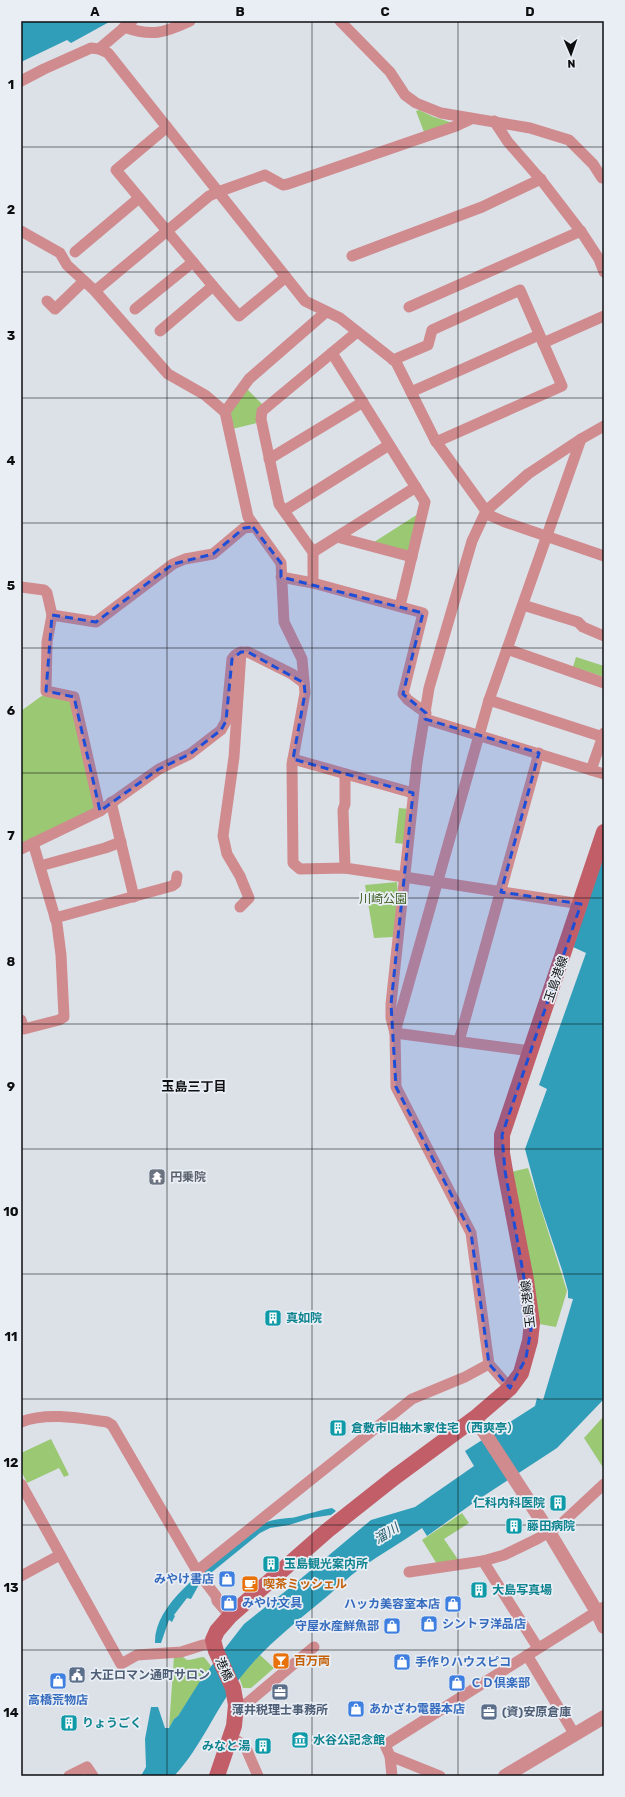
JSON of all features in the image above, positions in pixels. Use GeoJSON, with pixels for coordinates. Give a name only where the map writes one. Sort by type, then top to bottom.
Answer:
{"type":"FeatureCollection","features":[{"type":"Feature","properties":{"kind":"main road","name":"玉島港線"},"geometry":{"type":"LineString","coordinates":[[215,1647],[213,1640],[217,1631],[230,1616],[328,1530],[395,1477],[475,1418],[510,1388],[521,1373],[526,1358],[532,1323],[526,1280],[505,1171],[502,1135],[604,832]]}},
{"type":"Feature","properties":{"kind":"main road","name":"港橋"},"geometry":{"type":"LineString","coordinates":[[215,1647],[233,1688],[236,1705]]}},
{"type":"Feature","properties":{"kind":"main road"},"geometry":{"type":"LineString","coordinates":[[217,1776],[231,1737],[235,1720],[236,1705]]}},
{"type":"Feature","properties":{"kind":"street"},"geometry":{"type":"LineString","coordinates":[[100,49],[128,24],[154,34],[190,21]]}},
{"type":"Feature","properties":{"kind":"street"},"geometry":{"type":"LineString","coordinates":[[340,21],[390,72],[405,95],[416,103],[441,113],[530,128],[569,140],[593,164],[602,178],[604,178]]}},
{"type":"Feature","properties":{"kind":"street"},"geometry":{"type":"LineString","coordinates":[[21,81],[44,68],[91,48],[100,49],[108,54],[305,301],[340,318],[393,360],[436,442],[486,511],[491,516],[505,522],[604,556]]}},
{"type":"Feature","properties":{"kind":"street"},"geometry":{"type":"LineString","coordinates":[[95,291],[209,196],[265,176],[283,185],[288,184],[456,126],[471,119]]}},
{"type":"Feature","properties":{"kind":"street"},"geometry":{"type":"LineString","coordinates":[[494,121],[508,142],[540,179],[581,231],[600,259],[604,272]]}},
{"type":"Feature","properties":{"kind":"street"},"geometry":{"type":"LineString","coordinates":[[167,127],[116,170],[239,316],[286,277]]}},
{"type":"Feature","properties":{"kind":"street"},"geometry":{"type":"LineString","coordinates":[[352,256],[482,207],[540,179]]}},
{"type":"Feature","properties":{"kind":"street"},"geometry":{"type":"LineString","coordinates":[[75,252],[139,198]]}},
{"type":"Feature","properties":{"kind":"street"},"geometry":{"type":"LineString","coordinates":[[21,231],[60,253],[67,265],[95,291],[168,374],[205,396],[225,412],[248,517],[253,527],[281,563],[284,622],[302,660],[305,693],[292,764],[293,863],[300,869],[345,868],[581,904]]}},
{"type":"Feature","properties":{"kind":"street"},"geometry":{"type":"LineString","coordinates":[[409,307],[581,231]]}},
{"type":"Feature","properties":{"kind":"street"},"geometry":{"type":"LineString","coordinates":[[135,309],[193,262]]}},
{"type":"Feature","properties":{"kind":"street"},"geometry":{"type":"LineString","coordinates":[[47,301],[55,309],[84,280]]}},
{"type":"Feature","properties":{"kind":"street"},"geometry":{"type":"LineString","coordinates":[[160,331],[213,286]]}},
{"type":"Feature","properties":{"kind":"street"},"geometry":{"type":"LineString","coordinates":[[393,360],[428,345],[432,330],[520,290],[562,386],[436,442]]}},
{"type":"Feature","properties":{"kind":"street"},"geometry":{"type":"LineString","coordinates":[[225,412],[249,379],[326,312]]}},
{"type":"Feature","properties":{"kind":"street"},"geometry":{"type":"LineString","coordinates":[[411,392],[541,339],[604,316]]}},
{"type":"Feature","properties":{"kind":"street"},"geometry":{"type":"LineString","coordinates":[[313,583],[313,552],[279,504],[261,420],[262,411],[357,332]]}},
{"type":"Feature","properties":{"kind":"street"},"geometry":{"type":"LineString","coordinates":[[332,353],[425,502],[400,606]]}},
{"type":"Feature","properties":{"kind":"street"},"geometry":{"type":"LineString","coordinates":[[269,459],[362,402]]}},
{"type":"Feature","properties":{"kind":"street"},"geometry":{"type":"LineString","coordinates":[[510,1388],[490,1364],[471,1233],[396,1087],[395,1033],[391,1018],[391,1004],[403,878],[417,762],[429,688],[472,541],[486,511],[528,474],[581,439],[604,426]]}},
{"type":"Feature","properties":{"kind":"street"},"geometry":{"type":"LineString","coordinates":[[395,1033],[478,734],[581,439]]}},
{"type":"Feature","properties":{"kind":"street"},"geometry":{"type":"LineString","coordinates":[[284,511],[389,445]]}},
{"type":"Feature","properties":{"kind":"street"},"geometry":{"type":"LineString","coordinates":[[313,552],[416,487]]}},
{"type":"Feature","properties":{"kind":"street"},"geometry":{"type":"LineString","coordinates":[[52,615],[96,622],[173,564],[185,559],[213,554],[244,528],[253,527]]}},
{"type":"Feature","properties":{"kind":"street"},"geometry":{"type":"LineString","coordinates":[[337,537],[412,557]]}},
{"type":"Feature","properties":{"kind":"street"},"geometry":{"type":"LineString","coordinates":[[281,577],[313,583],[423,613],[403,694],[425,716],[604,774]]}},
{"type":"Feature","properties":{"kind":"street"},"geometry":{"type":"LineString","coordinates":[[21,587],[44,590],[47,593],[52,615],[48,642],[46,691],[74,697],[100,811]]}},
{"type":"Feature","properties":{"kind":"street"},"geometry":{"type":"LineString","coordinates":[[523,605],[578,622],[583,627],[604,636]]}},
{"type":"Feature","properties":{"kind":"street"},"geometry":{"type":"LineString","coordinates":[[507,649],[604,683]]}},
{"type":"Feature","properties":{"kind":"street"},"geometry":{"type":"LineString","coordinates":[[21,849],[100,811],[159,769],[190,754],[221,730],[226,721],[232,659],[235,655],[241,652],[248,652],[292,674],[304,683]]}},
{"type":"Feature","properties":{"kind":"street"},"geometry":{"type":"LineString","coordinates":[[240,907],[250,898],[240,876],[227,854],[223,836],[234,757],[241,652]]}},
{"type":"Feature","properties":{"kind":"street"},"geometry":{"type":"LineString","coordinates":[[489,700],[603,735],[591,770]]}},
{"type":"Feature","properties":{"kind":"street"},"geometry":{"type":"LineString","coordinates":[[459,1041],[539,753]]}},
{"type":"Feature","properties":{"kind":"street"},"geometry":{"type":"LineString","coordinates":[[293,759],[413,793]]}},
{"type":"Feature","properties":{"kind":"street"},"geometry":{"type":"LineString","coordinates":[[345,774],[345,804],[343,810],[345,868]]}},
{"type":"Feature","properties":{"kind":"street"},"geometry":{"type":"LineString","coordinates":[[111,802],[134,897]]}},
{"type":"Feature","properties":{"kind":"street"},"geometry":{"type":"LineString","coordinates":[[40,866],[105,848],[121,842]]}},
{"type":"Feature","properties":{"kind":"street"},"geometry":{"type":"LineString","coordinates":[[21,1020],[24,1029],[59,1020],[64,1017],[61,955],[55,918],[33,843]]}},
{"type":"Feature","properties":{"kind":"street"},"geometry":{"type":"LineString","coordinates":[[55,918],[172,886],[176,883],[177,876]]}},
{"type":"Feature","properties":{"kind":"street"},"geometry":{"type":"LineString","coordinates":[[395,1033],[531,1051]]}},
{"type":"Feature","properties":{"kind":"street"},"geometry":{"type":"LineString","coordinates":[[197,1571],[412,1399],[465,1377],[490,1364]]}},
{"type":"Feature","properties":{"kind":"street"},"geometry":{"type":"LineString","coordinates":[[21,1422],[33,1417],[54,1417],[97,1421],[112,1425],[197,1571],[216,1596],[217,1601],[230,1616]]}},
{"type":"Feature","properties":{"kind":"street"},"geometry":{"type":"LineString","coordinates":[[475,1418],[600,1609],[604,1628]]}},
{"type":"Feature","properties":{"kind":"street"},"geometry":{"type":"LineString","coordinates":[[21,1484],[24,1500],[60,1555],[120,1664],[137,1655],[181,1652],[203,1645],[215,1647]]}},
{"type":"Feature","properties":{"kind":"street"},"geometry":{"type":"LineString","coordinates":[[409,1572],[483,1561],[504,1555],[558,1526],[604,1484]]}},
{"type":"Feature","properties":{"kind":"street"},"geometry":{"type":"LineString","coordinates":[[21,1576],[60,1555]]}},
{"type":"Feature","properties":{"kind":"street"},"geometry":{"type":"LineString","coordinates":[[483,1561],[538,1648]]}},
{"type":"Feature","properties":{"kind":"street"},"geometry":{"type":"LineString","coordinates":[[392,1776],[390,1756],[385,1745],[600,1609]]}},
{"type":"Feature","properties":{"kind":"street"},"geometry":{"type":"LineString","coordinates":[[236,1705],[246,1704],[314,1647]]}},
{"type":"Feature","properties":{"kind":"street"},"geometry":{"type":"LineString","coordinates":[[527,1655],[575,1735]]}},
{"type":"Feature","properties":{"kind":"street"},"geometry":{"type":"LineString","coordinates":[[505,1776],[604,1717]]}},
{"type":"Feature","properties":{"kind":"street"},"geometry":{"type":"LineString","coordinates":[[231,1737],[245,1746],[258,1776]]}},
{"type":"Feature","properties":{"kind":"street"},"geometry":{"type":"LineString","coordinates":[[390,1756],[440,1776]]}},
{"type":"Feature","properties":{"kind":"street"},"geometry":{"type":"LineString","coordinates":[[69,1776],[87,1767],[93,1776]]}},
{"type":"Feature","properties":{"kind":"highlighted area"},"geometry":{"type":"Polygon","coordinates":[[[253,527],[281,563],[281,577],[423,613],[403,694],[426,713],[425,719],[539,753],[501,892],[581,904],[502,1135],[505,1171],[532,1323],[526,1358],[510,1388],[489,1364],[471,1233],[396,1087],[391,1004],[413,793],[293,759],[305,693],[304,683],[248,652],[241,652],[232,659],[226,721],[221,730],[190,754],[159,769],[100,811],[74,697],[46,691],[52,615],[96,622],[173,564],[213,554],[244,528],[253,527]]]}},
{"type":"Feature","properties":{"kind":"green space"},"geometry":{"type":"Polygon","coordinates":[[[419,110],[453,123],[424,132],[416,111],[419,110]]]}},
{"type":"Feature","properties":{"kind":"green space"},"geometry":{"type":"Polygon","coordinates":[[[246,388],[262,404],[257,423],[232,429],[228,412],[246,388]]]}},
{"type":"Feature","properties":{"kind":"green space"},"geometry":{"type":"Polygon","coordinates":[[[418,514],[410,550],[405,552],[371,544],[418,514]]]}},
{"type":"Feature","properties":{"kind":"green space"},"geometry":{"type":"Polygon","coordinates":[[[576,657],[604,666],[604,677],[573,667],[576,657]]]}},
{"type":"Feature","properties":{"kind":"green space"},"geometry":{"type":"Polygon","coordinates":[[[43,695],[70,701],[96,808],[21,845],[21,711],[43,695]]]}},
{"type":"Feature","properties":{"kind":"green space"},"geometry":{"type":"Polygon","coordinates":[[[399,808],[409,809],[405,844],[395,843],[399,808]]]}},
{"type":"Feature","properties":{"kind":"green space","name":"川崎公園"},"geometry":{"type":"Polygon","coordinates":[[[397,882],[398,896],[394,937],[374,938],[365,885],[397,882]]]}},
{"type":"Feature","properties":{"kind":"green space"},"geometry":{"type":"Polygon","coordinates":[[[528,1168],[567,1291],[556,1327],[539,1324],[511,1172],[528,1168]]]}},
{"type":"Feature","properties":{"kind":"green space"},"geometry":{"type":"Polygon","coordinates":[[[603,1417],[604,1418],[604,1469],[584,1438],[603,1417]]]}},
{"type":"Feature","properties":{"kind":"green space"},"geometry":{"type":"Polygon","coordinates":[[[51,1439],[69,1475],[64,1477],[59,1468],[27,1483],[21,1470],[21,1453],[51,1439]]]}},
{"type":"Feature","properties":{"kind":"green space"},"geometry":{"type":"Polygon","coordinates":[[[462,1513],[469,1523],[444,1539],[459,1561],[437,1564],[422,1540],[462,1513]]]}},
{"type":"Feature","properties":{"kind":"green space"},"geometry":{"type":"Polygon","coordinates":[[[260,1655],[274,1668],[251,1688],[243,1688],[239,1677],[260,1655]]]}},
{"type":"Feature","properties":{"kind":"green space"},"geometry":{"type":"Polygon","coordinates":[[[174,1656],[183,1657],[187,1660],[204,1657],[211,1666],[169,1728],[174,1656]]]}},
{"type":"Feature","properties":{"kind":"water"},"geometry":{"type":"Polygon","coordinates":[[[21,21],[111,21],[71,43],[67,40],[21,62],[21,21]]]}},
{"type":"Feature","properties":{"kind":"water","name":"溜川"},"geometry":{"type":"Polygon","coordinates":[[[604,855],[604,1399],[557,1448],[476,1501],[427,1536],[422,1528],[351,1575],[280,1636],[249,1667],[223,1702],[184,1765],[174,1776],[141,1776],[146,1767],[145,1739],[151,1707],[158,1707],[165,1728],[169,1728],[202,1678],[244,1624],[371,1520],[415,1507],[474,1466],[465,1451],[535,1406],[537,1398],[543,1400],[573,1299],[568,1298],[568,1291],[562,1270],[539,1201],[525,1149],[547,1089],[539,1085],[586,953],[573,947],[604,855]]]}},
{"type":"Feature","properties":{"kind":"water"},"geometry":{"type":"Polygon","coordinates":[[[332,1508],[336,1511],[331,1515],[311,1518],[289,1525],[270,1528],[260,1533],[201,1581],[191,1599],[187,1598],[174,1615],[175,1616],[172,1622],[169,1620],[161,1643],[155,1643],[157,1629],[163,1615],[183,1589],[251,1532],[267,1522],[296,1517],[332,1508]]]}},
{"type":"Feature","properties":{"kind":"place","name":"円乗院"},"geometry":{"type":"Point","coordinates":[157,1177]}},
{"type":"Feature","properties":{"kind":"place","name":"真如院"},"geometry":{"type":"Point","coordinates":[273,1318]}},
{"type":"Feature","properties":{"kind":"place","name":"倉敷市旧柚木家住宅（西爽亭）"},"geometry":{"type":"Point","coordinates":[338,1428]}},
{"type":"Feature","properties":{"kind":"place","name":"仁科内科医院"},"geometry":{"type":"Point","coordinates":[558,1503]}},
{"type":"Feature","properties":{"kind":"place","name":"藤田病院"},"geometry":{"type":"Point","coordinates":[514,1526]}},
{"type":"Feature","properties":{"kind":"place","name":"玉島観光案内所"},"geometry":{"type":"Point","coordinates":[271,1564]}},
{"type":"Feature","properties":{"kind":"place","name":"みやけ書店"},"geometry":{"type":"Point","coordinates":[227,1579]}},
{"type":"Feature","properties":{"kind":"place","name":"喫茶ミッシェル"},"geometry":{"type":"Point","coordinates":[250,1584]}},
{"type":"Feature","properties":{"kind":"place","name":"大島写真場"},"geometry":{"type":"Point","coordinates":[479,1590]}},
{"type":"Feature","properties":{"kind":"place","name":"みやけ文具"},"geometry":{"type":"Point","coordinates":[229,1603]}},
{"type":"Feature","properties":{"kind":"place","name":"ハッカ美容室本店"},"geometry":{"type":"Point","coordinates":[453,1604]}},
{"type":"Feature","properties":{"kind":"place","name":"シントヲ洋品店"},"geometry":{"type":"Point","coordinates":[429,1624]}},
{"type":"Feature","properties":{"kind":"place","name":"守屋水産鮮魚部"},"geometry":{"type":"Point","coordinates":[392,1626]}},
{"type":"Feature","properties":{"kind":"place","name":"百万両"},"geometry":{"type":"Point","coordinates":[281,1661]}},
{"type":"Feature","properties":{"kind":"place","name":"手作りハウスピコ"},"geometry":{"type":"Point","coordinates":[402,1662]}},
{"type":"Feature","properties":{"kind":"place","name":"大正ロマン通町サロン"},"geometry":{"type":"Point","coordinates":[77,1675]}},
{"type":"Feature","properties":{"kind":"place","name":"高橋荒物店"},"geometry":{"type":"Point","coordinates":[58,1681]}},
{"type":"Feature","properties":{"kind":"place","name":"ＣＤ倶楽部"},"geometry":{"type":"Point","coordinates":[457,1683]}},
{"type":"Feature","properties":{"kind":"place","name":"薄井税理士事務所"},"geometry":{"type":"Point","coordinates":[280,1692]}},
{"type":"Feature","properties":{"kind":"place","name":"あかざわ電器本店"},"geometry":{"type":"Point","coordinates":[356,1709]}},
{"type":"Feature","properties":{"kind":"place","name":"(資)安原倉庫"},"geometry":{"type":"Point","coordinates":[489,1712]}},
{"type":"Feature","properties":{"kind":"place","name":"りょうごく"},"geometry":{"type":"Point","coordinates":[69,1723]}},
{"type":"Feature","properties":{"kind":"place","name":"水谷公記念館"},"geometry":{"type":"Point","coordinates":[300,1740]}},
{"type":"Feature","properties":{"kind":"place","name":"みなと湯"},"geometry":{"type":"Point","coordinates":[263,1746]}},
{"type":"Feature","properties":{"kind":"district","name":"玉島三丁目"},"geometry":{"type":"Point","coordinates":[194,1086]}}]}
